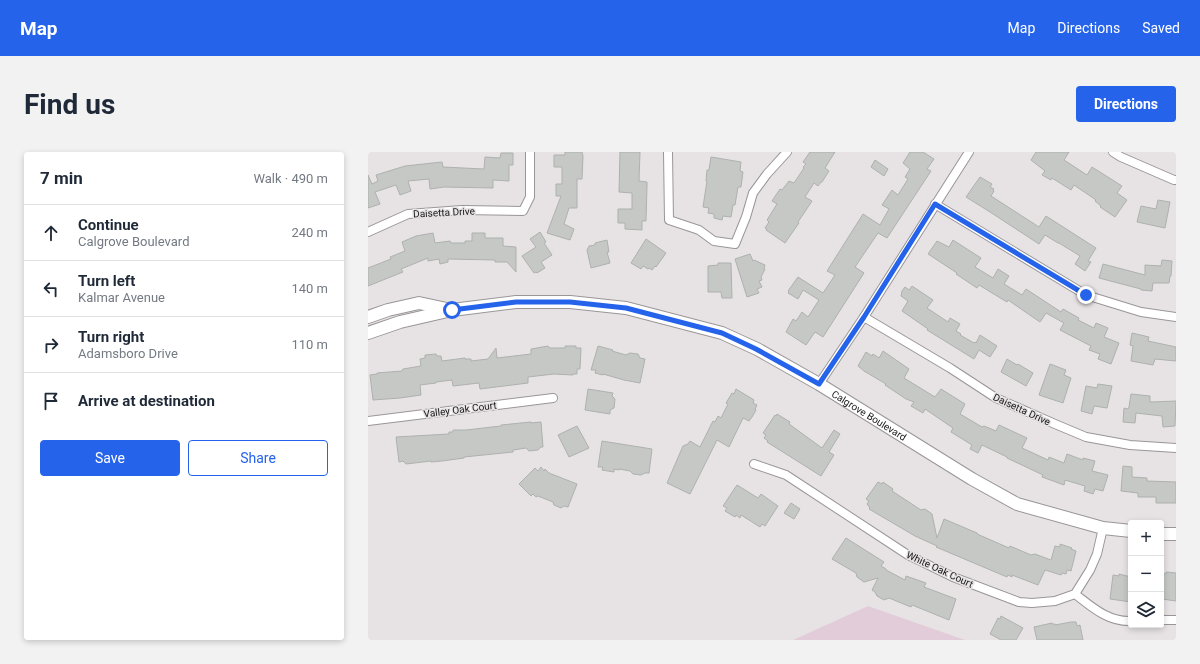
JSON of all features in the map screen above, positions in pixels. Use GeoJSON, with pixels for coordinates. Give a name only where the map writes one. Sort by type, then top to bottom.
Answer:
{"type":"FeatureCollection","features":[{"type":"Feature","properties":{"kind":"street","name":"Daisetta Drive"},"geometry":{"type":"LineString","coordinates":[[368,232],[408,214],[462,210],[523,211],[530,197],[530,152]]}},
{"type":"Feature","properties":{"kind":"street"},"geometry":{"type":"LineString","coordinates":[[668,152],[669,220],[699,230],[714,242],[735,244],[754,192],[767,174],[787,152]]}},
{"type":"Feature","properties":{"kind":"street"},"geometry":{"type":"LineString","coordinates":[[819,384],[864,317],[969,152]]}},
{"type":"Feature","properties":{"kind":"street"},"geometry":{"type":"LineString","coordinates":[[1113,152],[1176,180]]}},
{"type":"Feature","properties":{"kind":"street"},"geometry":{"type":"LineString","coordinates":[[935,204],[1086,295],[1141,312],[1176,317]]}},
{"type":"Feature","properties":{"kind":"street","name":"Calgrove Boulevard"},"geometry":{"type":"LineString","coordinates":[[368,333],[400,322],[452,310],[516,302],[570,302],[626,308],[722,333],[756,349],[819,384],[966,475],[1017,504],[1103,528],[1128,531]]}},
{"type":"Feature","properties":{"kind":"street"},"geometry":{"type":"LineString","coordinates":[[368,317],[388,310],[419,303],[452,310]]}},
{"type":"Feature","properties":{"kind":"street","name":"Daisetta Drive"},"geometry":{"type":"LineString","coordinates":[[864,317],[950,368],[996,398],[1055,424],[1086,437],[1130,445],[1176,448]]}},
{"type":"Feature","properties":{"kind":"street","name":"Valley Oak Court"},"geometry":{"type":"LineString","coordinates":[[368,421],[553,398]]}},
{"type":"Feature","properties":{"kind":"street","name":"White Oak Court"},"geometry":{"type":"LineString","coordinates":[[754,464],[786,475],[908,555],[953,577],[1019,602],[1032,603],[1055,600],[1075,594]]}},
{"type":"Feature","properties":{"kind":"street"},"geometry":{"type":"LineString","coordinates":[[1103,528],[1097,554],[1090,570],[1075,594],[1098,612],[1112,619],[1128,621]]}},
{"type":"Feature","properties":{"kind":"street"},"geometry":{"type":"LineString","coordinates":[[1164,534],[1176,534]]}},
{"type":"Feature","properties":{"kind":"street"},"geometry":{"type":"LineString","coordinates":[[1164,620],[1176,620]]}},
{"type":"Feature","properties":{"kind":"shaded area"},"geometry":{"type":"Polygon","coordinates":[[[868,606],[965,640],[793,640],[868,606]]]}},
{"type":"Feature","properties":{"kind":"building"},"geometry":{"type":"Polygon","coordinates":[[[565,152],[582,152],[583,156],[582,179],[577,179],[577,208],[569,208],[564,224],[574,229],[570,240],[547,233],[561,196],[556,196],[556,184],[562,184],[562,167],[554,167],[554,155],[565,155],[565,152]]]}},
{"type":"Feature","properties":{"kind":"building"},"geometry":{"type":"Polygon","coordinates":[[[620,152],[640,152],[639,181],[647,182],[646,221],[642,221],[642,230],[625,229],[625,223],[618,223],[618,209],[632,209],[632,193],[619,192],[620,152]]]}},
{"type":"Feature","properties":{"kind":"building"},"geometry":{"type":"Polygon","coordinates":[[[810,152],[835,152],[825,168],[829,171],[822,182],[818,186],[814,183],[805,197],[812,201],[785,243],[765,228],[769,222],[767,220],[777,204],[772,201],[780,189],[782,190],[789,181],[794,183],[804,168],[803,167],[806,164],[803,162],[810,152]]]}},
{"type":"Feature","properties":{"kind":"building"},"geometry":{"type":"Polygon","coordinates":[[[910,152],[923,152],[934,159],[927,169],[931,171],[887,238],[878,233],[855,267],[864,273],[823,337],[815,332],[806,345],[786,332],[793,319],[796,321],[802,312],[808,317],[819,300],[803,290],[798,299],[788,293],[788,291],[798,277],[823,293],[835,275],[827,271],[863,214],[880,225],[889,209],[882,205],[892,190],[898,195],[908,179],[905,177],[910,169],[903,163],[910,152]]]}},
{"type":"Feature","properties":{"kind":"building"},"geometry":{"type":"Polygon","coordinates":[[[1036,152],[1069,152],[1064,160],[1087,175],[1092,167],[1122,186],[1117,193],[1127,200],[1115,217],[1100,207],[1101,206],[1095,201],[1096,200],[1074,185],[1071,190],[1052,178],[1051,180],[1042,175],[1045,171],[1031,160],[1036,152]]]}},
{"type":"Feature","properties":{"kind":"building"},"geometry":{"type":"Polygon","coordinates":[[[501,153],[513,153],[513,165],[509,165],[509,181],[493,180],[493,188],[444,187],[430,189],[429,179],[408,181],[411,191],[400,195],[396,185],[375,192],[380,204],[368,208],[368,175],[372,184],[378,181],[376,175],[405,166],[442,162],[443,167],[484,169],[485,157],[500,158],[501,153]]]}},
{"type":"Feature","properties":{"kind":"building"},"geometry":{"type":"Polygon","coordinates":[[[711,157],[741,162],[740,171],[743,172],[741,187],[738,187],[731,217],[723,216],[722,220],[714,218],[714,214],[708,213],[709,208],[703,207],[707,170],[709,170],[711,157]]]}},
{"type":"Feature","properties":{"kind":"building"},"geometry":{"type":"Polygon","coordinates":[[[875,160],[888,169],[884,176],[871,167],[875,160]]]}},
{"type":"Feature","properties":{"kind":"building"},"geometry":{"type":"Polygon","coordinates":[[[980,177],[992,184],[990,187],[994,189],[994,191],[991,196],[1039,227],[1046,216],[1096,248],[1088,261],[1091,262],[1085,271],[1075,264],[1080,256],[1045,235],[1039,244],[966,197],[980,177]]]}},
{"type":"Feature","properties":{"kind":"building"},"geometry":{"type":"Polygon","coordinates":[[[1158,200],[1170,202],[1165,228],[1137,222],[1141,206],[1156,209],[1158,200]]]}},
{"type":"Feature","properties":{"kind":"building"},"geometry":{"type":"Polygon","coordinates":[[[540,232],[546,242],[544,243],[552,255],[541,262],[545,268],[537,273],[534,273],[522,256],[536,247],[530,239],[540,232]]]}},
{"type":"Feature","properties":{"kind":"building"},"geometry":{"type":"Polygon","coordinates":[[[433,233],[435,243],[450,241],[451,243],[465,243],[465,241],[472,241],[472,233],[485,233],[485,238],[503,238],[503,246],[516,247],[516,272],[507,262],[495,262],[495,260],[448,259],[448,262],[440,264],[439,259],[428,261],[428,258],[401,269],[403,272],[368,286],[368,268],[391,259],[390,257],[405,251],[402,242],[416,236],[433,233]]]}},
{"type":"Feature","properties":{"kind":"building"},"geometry":{"type":"Polygon","coordinates":[[[646,239],[666,253],[652,270],[643,266],[641,269],[631,263],[646,239]]]}},
{"type":"Feature","properties":{"kind":"building"},"geometry":{"type":"Polygon","coordinates":[[[607,240],[609,252],[607,252],[610,263],[591,268],[587,250],[589,246],[607,240]]]}},
{"type":"Feature","properties":{"kind":"building"},"geometry":{"type":"Polygon","coordinates":[[[953,240],[981,258],[975,267],[993,278],[998,269],[1009,276],[1004,284],[1022,295],[1026,289],[1061,312],[1063,309],[1079,318],[1078,320],[1094,328],[1096,323],[1108,328],[1104,337],[1119,343],[1111,364],[1098,359],[1100,354],[1089,350],[1091,346],[1060,330],[1064,323],[1046,313],[1040,322],[1008,300],[1007,302],[979,285],[977,288],[928,254],[937,241],[949,247],[953,240]]]}},
{"type":"Feature","properties":{"kind":"building"},"geometry":{"type":"Polygon","coordinates":[[[750,254],[753,261],[754,260],[765,265],[765,269],[761,277],[762,280],[759,281],[762,287],[757,289],[759,293],[747,297],[735,259],[750,254]]]}},
{"type":"Feature","properties":{"kind":"building"},"geometry":{"type":"Polygon","coordinates":[[[1162,260],[1172,261],[1169,283],[1153,283],[1152,291],[1141,290],[1099,278],[1103,264],[1145,275],[1145,265],[1161,266],[1162,260]]]}},
{"type":"Feature","properties":{"kind":"building"},"geometry":{"type":"Polygon","coordinates":[[[718,263],[731,263],[732,298],[722,298],[721,292],[708,292],[708,266],[718,265],[718,263]]]}},
{"type":"Feature","properties":{"kind":"building"},"geometry":{"type":"Polygon","coordinates":[[[912,286],[933,300],[927,308],[948,322],[950,318],[960,324],[956,331],[961,334],[960,335],[976,343],[980,335],[997,346],[990,357],[979,350],[974,359],[927,330],[928,329],[902,311],[908,301],[901,296],[902,291],[905,287],[909,290],[912,286]]]}},
{"type":"Feature","properties":{"kind":"building"},"geometry":{"type":"Polygon","coordinates":[[[1132,333],[1149,337],[1148,341],[1176,347],[1176,361],[1155,359],[1153,365],[1131,361],[1133,346],[1130,345],[1132,333]]]}},
{"type":"Feature","properties":{"kind":"building"},"geometry":{"type":"Polygon","coordinates":[[[548,346],[550,348],[576,346],[576,348],[581,348],[580,369],[577,369],[577,374],[554,374],[528,377],[528,383],[480,389],[479,383],[453,386],[452,380],[436,382],[420,385],[421,395],[373,400],[370,375],[402,371],[403,369],[421,366],[420,359],[425,358],[425,355],[436,354],[437,356],[441,356],[442,361],[465,358],[471,359],[471,361],[488,359],[496,348],[497,358],[531,354],[531,349],[548,346]]]}},
{"type":"Feature","properties":{"kind":"building"},"geometry":{"type":"Polygon","coordinates":[[[598,346],[626,355],[630,353],[638,354],[640,358],[645,359],[640,383],[595,373],[596,370],[591,370],[598,346]]]}},
{"type":"Feature","properties":{"kind":"building"},"geometry":{"type":"Polygon","coordinates":[[[883,351],[909,369],[904,378],[935,397],[941,389],[965,404],[960,414],[982,427],[984,426],[996,431],[999,425],[1027,438],[1022,448],[1048,460],[1049,457],[1064,463],[1067,454],[1083,460],[1083,458],[1095,461],[1092,471],[1108,475],[1103,491],[1095,489],[1093,494],[1084,491],[1085,486],[1065,480],[1064,485],[1042,477],[1043,475],[982,445],[978,453],[970,449],[972,445],[951,432],[953,428],[925,409],[923,413],[911,406],[914,402],[906,399],[858,366],[866,352],[879,358],[883,351]]]}},
{"type":"Feature","properties":{"kind":"building"},"geometry":{"type":"Polygon","coordinates":[[[1007,359],[1033,373],[1026,386],[1001,372],[1007,359]]]}},
{"type":"Feature","properties":{"kind":"building"},"geometry":{"type":"Polygon","coordinates":[[[1050,364],[1066,370],[1064,375],[1071,378],[1063,403],[1039,395],[1050,364]]]}},
{"type":"Feature","properties":{"kind":"building"},"geometry":{"type":"Polygon","coordinates":[[[1098,384],[1112,386],[1107,408],[1094,406],[1092,414],[1081,411],[1086,386],[1097,388],[1098,384]]]}},
{"type":"Feature","properties":{"kind":"building"},"geometry":{"type":"Polygon","coordinates":[[[588,389],[613,393],[612,396],[615,399],[614,408],[610,410],[610,414],[585,410],[588,389]]]}},
{"type":"Feature","properties":{"kind":"building"},"geometry":{"type":"Polygon","coordinates":[[[736,389],[754,400],[753,403],[757,405],[752,417],[749,421],[743,418],[729,447],[717,440],[690,494],[667,483],[683,446],[688,444],[690,441],[700,447],[713,421],[715,422],[718,416],[721,418],[728,404],[726,403],[732,393],[734,394],[736,389]]]}},
{"type":"Feature","properties":{"kind":"building"},"geometry":{"type":"Polygon","coordinates":[[[1131,394],[1150,396],[1150,402],[1176,401],[1175,426],[1163,427],[1162,416],[1136,413],[1135,423],[1123,422],[1124,408],[1128,409],[1129,407],[1131,394]]]}},
{"type":"Feature","properties":{"kind":"building"},"geometry":{"type":"Polygon","coordinates":[[[777,414],[790,422],[789,424],[822,448],[834,430],[840,434],[829,452],[834,455],[821,476],[767,442],[768,441],[764,438],[766,435],[763,433],[777,414]]]}},
{"type":"Feature","properties":{"kind":"building"},"geometry":{"type":"Polygon","coordinates":[[[541,422],[543,447],[538,450],[529,451],[526,448],[513,450],[513,452],[464,457],[442,461],[406,464],[403,461],[399,462],[396,437],[449,434],[449,432],[453,432],[453,430],[466,430],[541,422]]]}},
{"type":"Feature","properties":{"kind":"building"},"geometry":{"type":"Polygon","coordinates":[[[577,426],[589,448],[569,457],[558,435],[577,426]]]}},
{"type":"Feature","properties":{"kind":"building"},"geometry":{"type":"Polygon","coordinates":[[[602,441],[652,449],[649,473],[641,475],[619,469],[614,469],[614,472],[602,470],[603,467],[598,467],[602,441]]]}},
{"type":"Feature","properties":{"kind":"building"},"geometry":{"type":"Polygon","coordinates":[[[1123,466],[1132,467],[1132,477],[1147,478],[1147,481],[1176,482],[1176,503],[1156,503],[1156,497],[1138,497],[1138,493],[1121,491],[1123,466]]]}},
{"type":"Feature","properties":{"kind":"building"},"geometry":{"type":"Polygon","coordinates":[[[541,467],[544,471],[545,469],[549,473],[577,484],[568,507],[564,506],[561,508],[554,505],[553,502],[538,496],[536,497],[533,494],[531,496],[519,484],[535,468],[538,471],[541,467]]]}},
{"type":"Feature","properties":{"kind":"building"},"geometry":{"type":"Polygon","coordinates":[[[878,482],[882,484],[883,482],[893,489],[892,491],[921,510],[925,509],[932,514],[937,538],[944,519],[1009,548],[1010,546],[1031,555],[1035,554],[1051,560],[1055,546],[1060,547],[1060,544],[1076,551],[1071,571],[1067,570],[1066,574],[1062,573],[1061,575],[1045,570],[1038,585],[1012,575],[1012,577],[1008,575],[1007,577],[936,547],[937,546],[915,536],[869,509],[870,508],[867,504],[869,501],[866,499],[878,482]]]}},
{"type":"Feature","properties":{"kind":"building"},"geometry":{"type":"Polygon","coordinates":[[[737,485],[758,498],[761,494],[778,506],[765,526],[762,524],[760,527],[741,515],[740,518],[736,515],[735,517],[725,511],[727,508],[723,506],[737,485]]]}},
{"type":"Feature","properties":{"kind":"building"},"geometry":{"type":"Polygon","coordinates":[[[791,503],[800,509],[794,519],[784,513],[791,503]]]}},
{"type":"Feature","properties":{"kind":"building"},"geometry":{"type":"Polygon","coordinates":[[[846,538],[884,562],[881,566],[886,570],[905,580],[906,576],[926,583],[924,587],[956,599],[949,620],[912,605],[911,607],[889,598],[884,600],[877,596],[872,590],[878,578],[864,582],[857,577],[856,573],[832,559],[846,538]]]}},
{"type":"Feature","properties":{"kind":"building"},"geometry":{"type":"Polygon","coordinates":[[[1166,572],[1176,573],[1176,601],[1164,599],[1164,574],[1166,574],[1166,572]]]}},
{"type":"Feature","properties":{"kind":"building"},"geometry":{"type":"Polygon","coordinates":[[[1119,574],[1128,576],[1128,602],[1110,599],[1113,575],[1119,576],[1119,574]]]}},
{"type":"Feature","properties":{"kind":"building"},"geometry":{"type":"Polygon","coordinates":[[[1001,616],[1023,628],[1016,640],[1001,640],[990,634],[998,618],[1000,619],[1001,616]]]}},
{"type":"Feature","properties":{"kind":"building"},"geometry":{"type":"Polygon","coordinates":[[[1076,622],[1077,626],[1080,625],[1083,640],[1037,640],[1034,627],[1052,623],[1055,625],[1076,622]]]}},
{"type":"Feature","properties":{"kind":"route"},"geometry":{"type":"LineString","coordinates":[[452,310],[516,302],[570,302],[626,308],[722,333],[756,349],[819,384],[864,317],[935,204],[1086,295]]}}]}
